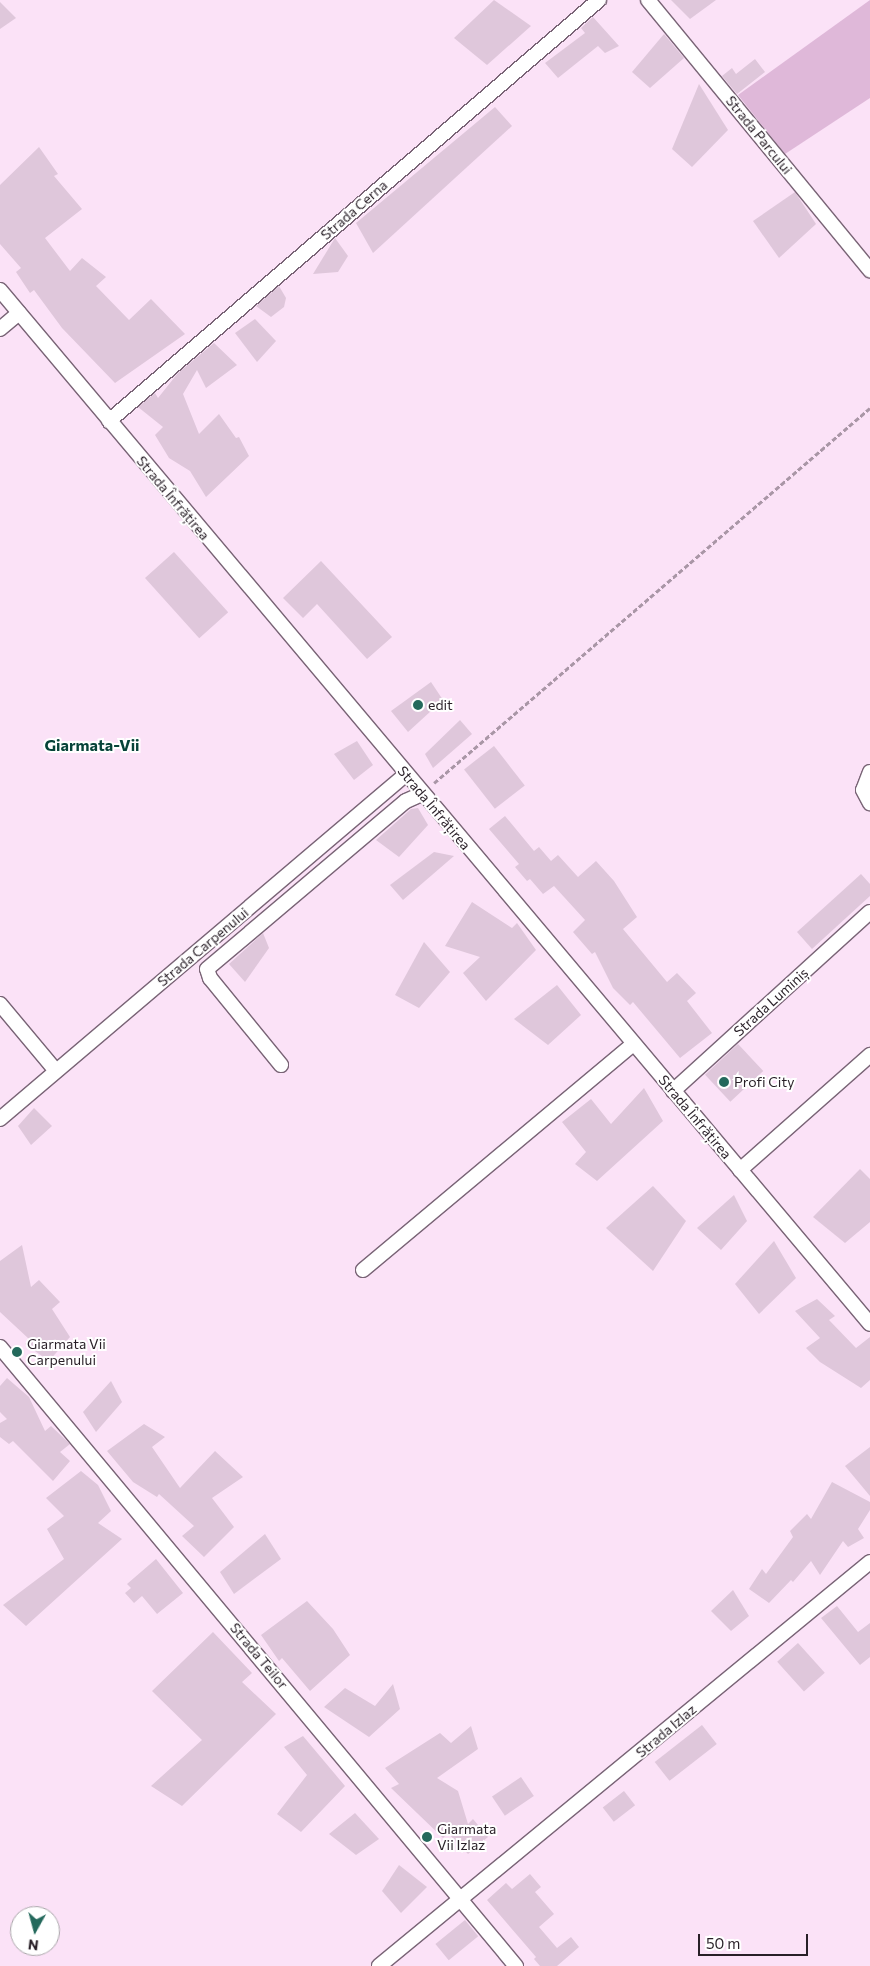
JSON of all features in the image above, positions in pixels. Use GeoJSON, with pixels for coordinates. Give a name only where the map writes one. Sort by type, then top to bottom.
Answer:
{"type":"FeatureCollection","features":[{"type":"Feature","properties":{"kind":"street","name":"Strada Cerna"},"geometry":{"type":"LineString","coordinates":[[108,421],[599,0]]}},
{"type":"Feature","properties":{"kind":"street","name":"Strada Parcului"},"geometry":{"type":"LineString","coordinates":[[648,0],[870,270]]}},
{"type":"Feature","properties":{"kind":"street","name":"Strada Înfrățirea"},"geometry":{"type":"LineString","coordinates":[[0,290],[405,775],[870,1324]]}},
{"type":"Feature","properties":{"kind":"street"},"geometry":{"type":"LineString","coordinates":[[0,329],[19,313]]}},
{"type":"Feature","properties":{"kind":"street"},"geometry":{"type":"LineString","coordinates":[[870,772],[863,790],[870,804]]}},
{"type":"Feature","properties":{"kind":"street","name":"Strada Carpenului"},"geometry":{"type":"LineString","coordinates":[[0,1119],[405,775]]}},
{"type":"Feature","properties":{"kind":"street"},"geometry":{"type":"LineString","coordinates":[[207,969],[406,801],[422,794]]}},
{"type":"Feature","properties":{"kind":"street","name":"Strada Luminiș"},"geometry":{"type":"LineString","coordinates":[[673,1091],[870,912]]}},
{"type":"Feature","properties":{"kind":"street"},"geometry":{"type":"LineString","coordinates":[[194,954],[207,969],[210,978],[281,1065]]}},
{"type":"Feature","properties":{"kind":"street"},"geometry":{"type":"LineString","coordinates":[[0,1004],[56,1071]]}},
{"type":"Feature","properties":{"kind":"street"},"geometry":{"type":"LineString","coordinates":[[363,1270],[633,1044]]}},
{"type":"Feature","properties":{"kind":"street"},"geometry":{"type":"LineString","coordinates":[[740,1170],[870,1055]]}},
{"type":"Feature","properties":{"kind":"street","name":"Strada Teilor"},"geometry":{"type":"LineString","coordinates":[[0,1347],[516,1966]]}},
{"type":"Feature","properties":{"kind":"street","name":"Strada Izlaz"},"geometry":{"type":"LineString","coordinates":[[379,1966],[462,1900],[870,1562]]}},
{"type":"Feature","properties":{"kind":"path"},"geometry":{"type":"LineString","coordinates":[[422,794],[870,408]]}},
{"type":"Feature","properties":{"kind":"shaded area"},"geometry":{"type":"Polygon","coordinates":[[[870,0],[870,98],[785,154],[738,95],[870,0]]]}},
{"type":"Feature","properties":{"kind":"building"},"geometry":{"type":"Polygon","coordinates":[[[494,0],[531,26],[487,65],[454,38],[494,0]]]}},
{"type":"Feature","properties":{"kind":"building"},"geometry":{"type":"Polygon","coordinates":[[[671,0],[716,0],[690,19],[671,0]]]}},
{"type":"Feature","properties":{"kind":"building"},"geometry":{"type":"Polygon","coordinates":[[[0,2],[16,18],[0,29],[0,2]]]}},
{"type":"Feature","properties":{"kind":"building"},"geometry":{"type":"Polygon","coordinates":[[[593,17],[619,46],[605,53],[598,46],[558,78],[545,63],[585,33],[581,28],[593,17]]]}},
{"type":"Feature","properties":{"kind":"building"},"geometry":{"type":"Polygon","coordinates":[[[664,34],[684,58],[650,88],[632,72],[664,34]]]}},
{"type":"Feature","properties":{"kind":"building"},"geometry":{"type":"Polygon","coordinates":[[[755,59],[765,72],[737,94],[722,76],[732,68],[736,74],[755,59]]]}},
{"type":"Feature","properties":{"kind":"building"},"geometry":{"type":"Polygon","coordinates":[[[699,84],[728,130],[692,167],[672,149],[699,84]]]}},
{"type":"Feature","properties":{"kind":"building"},"geometry":{"type":"Polygon","coordinates":[[[495,107],[512,126],[373,253],[356,223],[495,107]]]}},
{"type":"Feature","properties":{"kind":"building"},"geometry":{"type":"Polygon","coordinates":[[[39,147],[58,174],[54,176],[82,209],[45,238],[70,271],[82,258],[106,277],[96,286],[129,320],[151,299],[185,334],[115,383],[62,328],[34,290],[30,293],[16,272],[21,268],[0,244],[0,185],[39,147]]]}},
{"type":"Feature","properties":{"kind":"building"},"geometry":{"type":"Polygon","coordinates":[[[795,192],[816,224],[779,258],[753,221],[795,192]]]}},
{"type":"Feature","properties":{"kind":"building"},"geometry":{"type":"Polygon","coordinates":[[[335,238],[348,256],[338,272],[313,274],[335,238]]]}},
{"type":"Feature","properties":{"kind":"building"},"geometry":{"type":"Polygon","coordinates":[[[279,286],[286,298],[284,307],[271,317],[256,306],[279,286]]]}},
{"type":"Feature","properties":{"kind":"building"},"geometry":{"type":"Polygon","coordinates":[[[255,319],[276,341],[257,362],[235,333],[255,319]]]}},
{"type":"Feature","properties":{"kind":"building"},"geometry":{"type":"Polygon","coordinates":[[[214,343],[237,365],[206,388],[197,370],[183,394],[199,434],[219,414],[236,438],[239,437],[249,456],[206,497],[190,471],[169,458],[155,435],[163,427],[138,407],[155,393],[158,398],[178,373],[214,343]]]}},
{"type":"Feature","properties":{"kind":"building"},"geometry":{"type":"Polygon","coordinates":[[[174,552],[228,612],[199,638],[145,578],[174,552]]]}},
{"type":"Feature","properties":{"kind":"building"},"geometry":{"type":"Polygon","coordinates":[[[321,561],[392,637],[367,659],[317,604],[303,618],[283,598],[321,561]]]}},
{"type":"Feature","properties":{"kind":"building","name":"edit"},"geometry":{"type":"Polygon","coordinates":[[[431,682],[443,700],[408,732],[391,711],[431,682]]]}},
{"type":"Feature","properties":{"kind":"building"},"geometry":{"type":"Polygon","coordinates":[[[460,720],[472,734],[433,768],[425,754],[460,720]]]}},
{"type":"Feature","properties":{"kind":"building"},"geometry":{"type":"Polygon","coordinates":[[[357,741],[373,765],[354,780],[334,754],[357,741]]]}},
{"type":"Feature","properties":{"kind":"building"},"geometry":{"type":"Polygon","coordinates":[[[494,746],[525,785],[495,809],[464,769],[494,746]]]}},
{"type":"Feature","properties":{"kind":"building"},"geometry":{"type":"Polygon","coordinates":[[[418,808],[428,825],[399,857],[376,840],[411,809],[418,808]]]}},
{"type":"Feature","properties":{"kind":"building"},"geometry":{"type":"Polygon","coordinates":[[[505,816],[534,851],[539,847],[551,861],[558,855],[578,877],[596,861],[614,881],[637,917],[623,929],[667,982],[677,973],[696,993],[687,1001],[712,1033],[680,1058],[633,1002],[630,1005],[613,988],[595,952],[592,954],[573,932],[585,920],[554,886],[543,894],[530,879],[527,881],[515,867],[519,864],[489,829],[505,816]]]}},
{"type":"Feature","properties":{"kind":"building"},"geometry":{"type":"Polygon","coordinates":[[[434,852],[454,856],[403,900],[390,885],[434,852]]]}},
{"type":"Feature","properties":{"kind":"building"},"geometry":{"type":"Polygon","coordinates":[[[861,874],[870,884],[870,896],[812,949],[797,932],[861,874]]]}},
{"type":"Feature","properties":{"kind":"building"},"geometry":{"type":"Polygon","coordinates":[[[472,902],[512,928],[517,923],[536,950],[486,1001],[463,973],[480,957],[445,946],[472,902]]]}},
{"type":"Feature","properties":{"kind":"building"},"geometry":{"type":"Polygon","coordinates":[[[263,933],[269,948],[245,982],[229,964],[263,933]]]}},
{"type":"Feature","properties":{"kind":"building"},"geometry":{"type":"Polygon","coordinates":[[[424,942],[450,972],[419,1008],[395,995],[424,942]]]}},
{"type":"Feature","properties":{"kind":"building"},"geometry":{"type":"Polygon","coordinates":[[[557,985],[581,1015],[548,1045],[514,1019],[557,985]]]}},
{"type":"Feature","properties":{"kind":"building"},"geometry":{"type":"Polygon","coordinates":[[[738,1044],[763,1071],[730,1102],[705,1075],[738,1044]]]}},
{"type":"Feature","properties":{"kind":"building"},"geometry":{"type":"Polygon","coordinates":[[[644,1088],[663,1121],[597,1181],[575,1164],[586,1152],[562,1122],[591,1099],[611,1124],[644,1088]]]}},
{"type":"Feature","properties":{"kind":"building"},"geometry":{"type":"Polygon","coordinates":[[[34,1108],[52,1126],[31,1145],[18,1126],[34,1108]]]}},
{"type":"Feature","properties":{"kind":"building"},"geometry":{"type":"Polygon","coordinates":[[[860,1169],[870,1179],[870,1222],[845,1243],[813,1217],[860,1169]]]}},
{"type":"Feature","properties":{"kind":"building"},"geometry":{"type":"Polygon","coordinates":[[[653,1186],[686,1221],[653,1271],[606,1228],[653,1186]]]}},
{"type":"Feature","properties":{"kind":"building"},"geometry":{"type":"Polygon","coordinates":[[[734,1195],[747,1221],[721,1250],[697,1228],[734,1195]]]}},
{"type":"Feature","properties":{"kind":"building"},"geometry":{"type":"Polygon","coordinates":[[[774,1241],[796,1278],[759,1314],[735,1284],[774,1241]]]}},
{"type":"Feature","properties":{"kind":"building"},"geometry":{"type":"Polygon","coordinates":[[[22,1245],[31,1287],[39,1280],[60,1302],[52,1309],[70,1337],[49,1361],[25,1344],[29,1339],[0,1312],[0,1261],[22,1245]]]}},
{"type":"Feature","properties":{"kind":"building"},"geometry":{"type":"Polygon","coordinates":[[[817,1299],[835,1316],[829,1320],[856,1348],[870,1337],[870,1380],[861,1388],[820,1362],[806,1348],[820,1338],[795,1311],[817,1299]]]}},
{"type":"Feature","properties":{"kind":"building"},"geometry":{"type":"Polygon","coordinates":[[[7,1378],[29,1397],[45,1431],[51,1426],[70,1444],[60,1452],[70,1461],[53,1481],[13,1441],[9,1444],[0,1437],[0,1423],[7,1419],[0,1412],[0,1386],[7,1378]]]}},
{"type":"Feature","properties":{"kind":"building"},"geometry":{"type":"Polygon","coordinates":[[[111,1381],[122,1402],[96,1432],[83,1412],[111,1381]]]}},
{"type":"Feature","properties":{"kind":"building"},"geometry":{"type":"Polygon","coordinates":[[[144,1424],[165,1437],[152,1447],[180,1488],[215,1451],[243,1477],[212,1498],[234,1527],[204,1557],[182,1536],[194,1526],[159,1494],[157,1497],[133,1482],[107,1451],[144,1424]]]}},
{"type":"Feature","properties":{"kind":"building"},"geometry":{"type":"Polygon","coordinates":[[[870,1447],[870,1496],[845,1466],[870,1447]]]}},
{"type":"Feature","properties":{"kind":"building"},"geometry":{"type":"Polygon","coordinates":[[[81,1471],[98,1485],[111,1511],[98,1523],[122,1539],[26,1626],[3,1605],[64,1559],[47,1529],[64,1516],[46,1498],[81,1471]]]}},
{"type":"Feature","properties":{"kind":"building"},"geometry":{"type":"Polygon","coordinates":[[[832,1482],[870,1502],[870,1510],[858,1529],[864,1538],[848,1547],[843,1541],[820,1575],[811,1561],[793,1582],[791,1580],[769,1603],[749,1589],[762,1569],[766,1574],[793,1537],[790,1531],[807,1514],[811,1519],[832,1482]]]}},
{"type":"Feature","properties":{"kind":"building"},"geometry":{"type":"Polygon","coordinates":[[[265,1534],[281,1559],[234,1594],[220,1572],[265,1534]]]}},
{"type":"Feature","properties":{"kind":"building"},"geometry":{"type":"Polygon","coordinates":[[[156,1559],[183,1593],[157,1614],[142,1596],[134,1603],[125,1593],[131,1588],[127,1584],[156,1559]]]}},
{"type":"Feature","properties":{"kind":"building"},"geometry":{"type":"Polygon","coordinates":[[[733,1590],[749,1616],[731,1631],[711,1611],[733,1590]]]}},
{"type":"Feature","properties":{"kind":"building"},"geometry":{"type":"Polygon","coordinates":[[[307,1601],[333,1629],[350,1655],[310,1691],[282,1658],[279,1661],[261,1635],[307,1601]]]}},
{"type":"Feature","properties":{"kind":"building"},"geometry":{"type":"Polygon","coordinates":[[[837,1606],[858,1632],[870,1623],[870,1657],[860,1665],[821,1618],[837,1606]]]}},
{"type":"Feature","properties":{"kind":"building"},"geometry":{"type":"Polygon","coordinates":[[[213,1632],[252,1673],[242,1682],[276,1714],[182,1806],[151,1786],[202,1740],[152,1691],[213,1632]]]}},
{"type":"Feature","properties":{"kind":"building"},"geometry":{"type":"Polygon","coordinates":[[[798,1643],[825,1673],[804,1691],[777,1662],[798,1643]]]}},
{"type":"Feature","properties":{"kind":"building"},"geometry":{"type":"Polygon","coordinates":[[[393,1684],[400,1709],[369,1737],[324,1707],[345,1688],[375,1706],[393,1684]]]}},
{"type":"Feature","properties":{"kind":"building"},"geometry":{"type":"Polygon","coordinates":[[[702,1725],[717,1744],[669,1781],[655,1762],[702,1725]]]}},
{"type":"Feature","properties":{"kind":"building"},"geometry":{"type":"Polygon","coordinates":[[[471,1726],[478,1749],[437,1778],[458,1791],[468,1824],[473,1819],[488,1837],[468,1854],[448,1833],[443,1838],[391,1788],[399,1784],[385,1768],[440,1733],[451,1743],[471,1726]]]}},
{"type":"Feature","properties":{"kind":"building"},"geometry":{"type":"Polygon","coordinates":[[[303,1736],[345,1786],[301,1832],[277,1814],[307,1775],[284,1747],[303,1736]]]}},
{"type":"Feature","properties":{"kind":"building"},"geometry":{"type":"Polygon","coordinates":[[[521,1777],[534,1796],[505,1816],[492,1797],[521,1777]]]}},
{"type":"Feature","properties":{"kind":"building"},"geometry":{"type":"Polygon","coordinates":[[[624,1791],[635,1805],[614,1822],[603,1808],[624,1791]]]}},
{"type":"Feature","properties":{"kind":"building"},"geometry":{"type":"Polygon","coordinates":[[[355,1813],[379,1839],[356,1855],[329,1834],[355,1813]]]}},
{"type":"Feature","properties":{"kind":"building"},"geometry":{"type":"Polygon","coordinates":[[[399,1865],[427,1887],[401,1913],[382,1891],[399,1865]]]}},
{"type":"Feature","properties":{"kind":"building"},"geometry":{"type":"Polygon","coordinates":[[[530,1874],[541,1887],[535,1892],[554,1914],[539,1927],[557,1948],[571,1937],[579,1947],[557,1966],[540,1966],[534,1959],[536,1957],[487,1900],[506,1883],[512,1889],[530,1874]]]}},
{"type":"Feature","properties":{"kind":"building"},"geometry":{"type":"Polygon","coordinates":[[[465,1920],[478,1936],[449,1960],[435,1944],[465,1920]]]}},
{"type":"Feature","properties":{"kind":"place","name":"edit"},"geometry":{"type":"Point","coordinates":[418,705]}},
{"type":"Feature","properties":{"kind":"place","name":"Profi City"},"geometry":{"type":"Point","coordinates":[724,1082]}},
{"type":"Feature","properties":{"kind":"place","name":"Giarmata Vii Carpenului"},"geometry":{"type":"Point","coordinates":[17,1352]}},
{"type":"Feature","properties":{"kind":"place","name":"Giarmata Vii Izlaz"},"geometry":{"type":"Point","coordinates":[427,1837]}},
{"type":"Feature","properties":{"kind":"district","name":"Giarmata-Vii"},"geometry":{"type":"Point","coordinates":[92,745]}}]}
